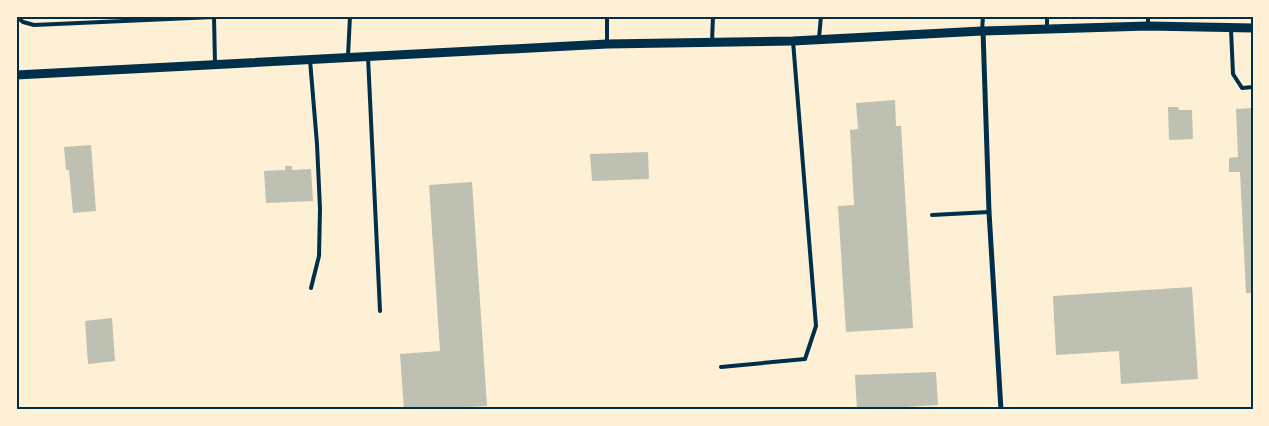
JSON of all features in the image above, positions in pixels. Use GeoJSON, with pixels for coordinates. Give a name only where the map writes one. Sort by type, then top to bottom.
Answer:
{"type":"FeatureCollection","features":[{"type":"Feature","properties":{"kind":"street"},"geometry":{"type":"LineString","coordinates":[[16,75],[607,44],[794,41],[982,30],[1148,26],[1253,28]]}},
{"type":"Feature","properties":{"kind":"street"},"geometry":{"type":"LineString","coordinates":[[982,30],[989,212],[1001,410]]}},
{"type":"Feature","properties":{"kind":"lane"},"geometry":{"type":"LineString","coordinates":[[16,16],[24,22],[34,25],[214,17],[215,65]]}},
{"type":"Feature","properties":{"kind":"lane"},"geometry":{"type":"LineString","coordinates":[[348,58],[350,16]]}},
{"type":"Feature","properties":{"kind":"lane"},"geometry":{"type":"LineString","coordinates":[[607,16],[607,44]]}},
{"type":"Feature","properties":{"kind":"lane"},"geometry":{"type":"LineString","coordinates":[[712,16],[712,42]]}},
{"type":"Feature","properties":{"kind":"lane"},"geometry":{"type":"LineString","coordinates":[[818,40],[821,16]]}},
{"type":"Feature","properties":{"kind":"lane"},"geometry":{"type":"LineString","coordinates":[[982,30],[983,16]]}},
{"type":"Feature","properties":{"kind":"lane"},"geometry":{"type":"LineString","coordinates":[[1046,16],[1047,29]]}},
{"type":"Feature","properties":{"kind":"lane"},"geometry":{"type":"LineString","coordinates":[[1148,16],[1148,26]]}},
{"type":"Feature","properties":{"kind":"lane"},"geometry":{"type":"LineString","coordinates":[[1231,29],[1234,74],[1242,88],[1253,88]]}},
{"type":"Feature","properties":{"kind":"lane"},"geometry":{"type":"LineString","coordinates":[[721,367],[805,359],[816,326],[794,41]]}},
{"type":"Feature","properties":{"kind":"lane"},"geometry":{"type":"LineString","coordinates":[[368,57],[380,311]]}},
{"type":"Feature","properties":{"kind":"lane"},"geometry":{"type":"LineString","coordinates":[[310,60],[320,209],[319,256],[311,288]]}},
{"type":"Feature","properties":{"kind":"lane"},"geometry":{"type":"LineString","coordinates":[[932,215],[989,212]]}},
{"type":"Feature","properties":{"kind":"building"},"geometry":{"type":"Polygon","coordinates":[[[895,100],[896,126],[901,126],[913,328],[846,332],[838,206],[854,205],[850,130],[858,129],[856,103],[895,100]]]}},
{"type":"Feature","properties":{"kind":"building"},"geometry":{"type":"Polygon","coordinates":[[[1168,107],[1178,107],[1179,110],[1192,110],[1193,139],[1169,140],[1168,107]]]}},
{"type":"Feature","properties":{"kind":"building"},"geometry":{"type":"Polygon","coordinates":[[[1253,108],[1253,293],[1246,293],[1240,172],[1229,172],[1229,158],[1238,157],[1236,109],[1253,108]]]}},
{"type":"Feature","properties":{"kind":"building"},"geometry":{"type":"Polygon","coordinates":[[[91,145],[96,211],[73,213],[69,170],[66,170],[64,147],[91,145]]]}},
{"type":"Feature","properties":{"kind":"building"},"geometry":{"type":"Polygon","coordinates":[[[648,152],[649,179],[592,181],[590,154],[648,152]]]}},
{"type":"Feature","properties":{"kind":"building"},"geometry":{"type":"Polygon","coordinates":[[[285,166],[292,166],[292,170],[311,169],[313,201],[266,203],[264,171],[285,170],[285,166]]]}},
{"type":"Feature","properties":{"kind":"building"},"geometry":{"type":"Polygon","coordinates":[[[472,182],[487,406],[404,410],[400,354],[440,351],[429,185],[472,182]]]}},
{"type":"Feature","properties":{"kind":"building"},"geometry":{"type":"Polygon","coordinates":[[[1192,287],[1198,379],[1121,384],[1119,351],[1056,355],[1053,296],[1192,287]]]}},
{"type":"Feature","properties":{"kind":"building"},"geometry":{"type":"Polygon","coordinates":[[[112,318],[115,361],[88,364],[85,321],[112,318]]]}},
{"type":"Feature","properties":{"kind":"building"},"geometry":{"type":"Polygon","coordinates":[[[936,372],[938,405],[857,410],[855,375],[936,372]]]}}]}
